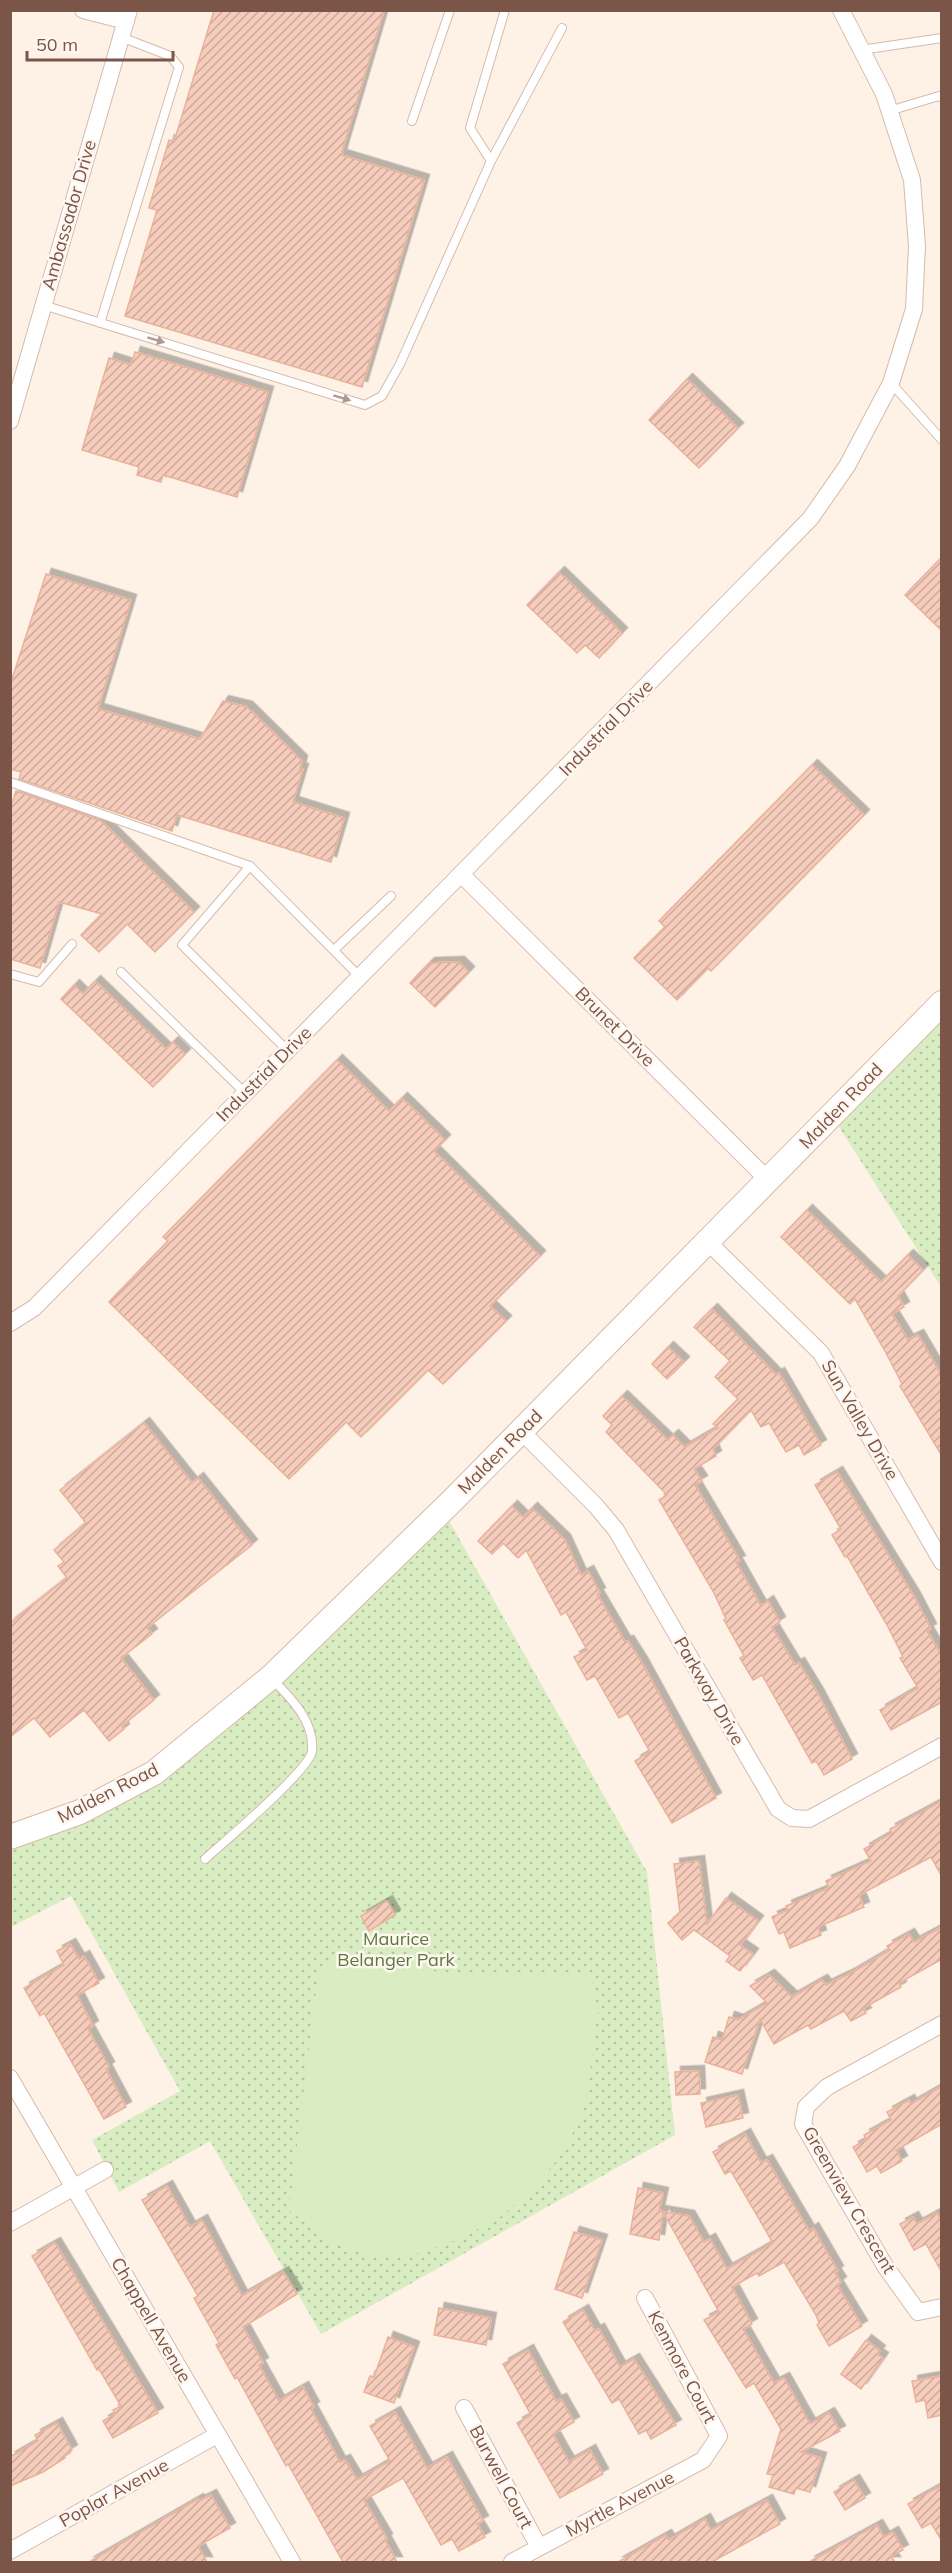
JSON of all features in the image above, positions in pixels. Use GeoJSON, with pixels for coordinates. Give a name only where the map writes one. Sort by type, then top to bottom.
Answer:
{"type":"FeatureCollection","features":[{"type":"Feature","properties":{"kind":"main road","name":"Malden Road"},"geometry":{"type":"LineString","coordinates":[[10,1837],[80,1812],[154,1773],[271,1677],[521,1431],[942,1003]]}},
{"type":"Feature","properties":{"kind":"street"},"geometry":{"type":"LineString","coordinates":[[83,10],[126,23]]}},
{"type":"Feature","properties":{"kind":"street","name":"Industrial Drive"},"geometry":{"type":"LineString","coordinates":[[10,1323],[34,1308],[810,519],[847,466],[891,383],[914,309],[917,246],[912,180],[884,94],[841,10]]}},
{"type":"Feature","properties":{"kind":"street","name":"Ambassador Drive"},"geometry":{"type":"LineString","coordinates":[[10,421],[126,23]]}},
{"type":"Feature","properties":{"kind":"street","name":"Brunet Drive"},"geometry":{"type":"LineString","coordinates":[[461,874],[768,1180]]}},
{"type":"Feature","properties":{"kind":"street","name":"Sun Valley Drive"},"geometry":{"type":"LineString","coordinates":[[708,1242],[821,1353],[942,1562]]}},
{"type":"Feature","properties":{"kind":"street","name":"Parkway Drive"},"geometry":{"type":"LineString","coordinates":[[521,1431],[596,1506],[616,1530],[778,1809],[792,1818],[809,1820],[942,1746]]}},
{"type":"Feature","properties":{"kind":"street","name":"Greenview Crescent"},"geometry":{"type":"LineString","coordinates":[[942,2024],[827,2088],[806,2107],[803,2124],[885,2266],[918,2312],[942,2307]]}},
{"type":"Feature","properties":{"kind":"street","name":"Chappell Avenue"},"geometry":{"type":"LineString","coordinates":[[10,2078],[292,2562]]}},
{"type":"Feature","properties":{"kind":"street"},"geometry":{"type":"LineString","coordinates":[[10,2223],[105,2170]]}},
{"type":"Feature","properties":{"kind":"street","name":"Kenmore Court"},"geometry":{"type":"LineString","coordinates":[[645,2298],[719,2436]]}},
{"type":"Feature","properties":{"kind":"street","name":"Burwell Court"},"geometry":{"type":"LineString","coordinates":[[464,2408],[539,2547]]}},
{"type":"Feature","properties":{"kind":"street","name":"Poplar Avenue"},"geometry":{"type":"LineString","coordinates":[[10,2552],[217,2435]]}},
{"type":"Feature","properties":{"kind":"street","name":"Myrtle Avenue"},"geometry":{"type":"LineString","coordinates":[[512,2562],[703,2460],[719,2436]]}},
{"type":"Feature","properties":{"kind":"lane"},"geometry":{"type":"LineString","coordinates":[[412,121],[450,10]]}},
{"type":"Feature","properties":{"kind":"lane"},"geometry":{"type":"LineString","coordinates":[[491,161],[470,128],[505,10]]}},
{"type":"Feature","properties":{"kind":"lane"},"geometry":{"type":"LineString","coordinates":[[100,323],[179,67],[170,56],[126,23]]}},
{"type":"Feature","properties":{"kind":"lane"},"geometry":{"type":"LineString","coordinates":[[43,305],[366,405],[382,396],[400,364],[491,161],[562,28]]}},
{"type":"Feature","properties":{"kind":"lane"},"geometry":{"type":"LineString","coordinates":[[861,50],[942,38]]}},
{"type":"Feature","properties":{"kind":"lane"},"geometry":{"type":"LineString","coordinates":[[889,111],[939,96],[942,98]]}},
{"type":"Feature","properties":{"kind":"lane"},"geometry":{"type":"LineString","coordinates":[[891,383],[942,440]]}},
{"type":"Feature","properties":{"kind":"lane"},"geometry":{"type":"LineString","coordinates":[[10,782],[250,866],[360,977]]}},
{"type":"Feature","properties":{"kind":"lane"},"geometry":{"type":"LineString","coordinates":[[250,866],[182,945],[288,1051]]}},
{"type":"Feature","properties":{"kind":"lane"},"geometry":{"type":"LineString","coordinates":[[334,950],[391,896]]}},
{"type":"Feature","properties":{"kind":"lane"},"geometry":{"type":"LineString","coordinates":[[10,974],[39,981],[72,944]]}},
{"type":"Feature","properties":{"kind":"lane"},"geometry":{"type":"LineString","coordinates":[[121,972],[245,1093]]}},
{"type":"Feature","properties":{"kind":"lane"},"geometry":{"type":"LineString","coordinates":[[205,1859],[278,1792],[306,1763],[312,1752],[309,1734],[300,1708],[271,1677]]}},
{"type":"Feature","properties":{"kind":"green space"},"geometry":{"type":"Polygon","coordinates":[[[941,1005],[941,1287],[832,1116],[941,1005]]]}},
{"type":"Feature","properties":{"kind":"green space","name":"Maurice Belanger Park"},"geometry":{"type":"Polygon","coordinates":[[[443,1510],[647,1872],[675,2135],[321,2334],[210,2141],[119,2192],[92,2140],[180,2091],[71,1896],[11,1927],[11,1833],[129,1788],[443,1510]]]}},
{"type":"Feature","properties":{"kind":"green space"},"geometry":{"type":"Polygon","coordinates":[[[332,1961],[466,1974],[590,1975],[598,2011],[586,2102],[565,2151],[536,2185],[502,2216],[457,2240],[416,2254],[374,2258],[330,2242],[289,2210],[318,1974],[332,1961]]]}},
{"type":"Feature","properties":{"kind":"building"},"geometry":{"type":"Polygon","coordinates":[[[214,10],[384,10],[341,155],[424,180],[362,387],[125,316],[157,210],[149,208],[150,204],[169,140],[174,142],[214,10]]]}},
{"type":"Feature","properties":{"kind":"building"},"geometry":{"type":"Polygon","coordinates":[[[135,352],[268,392],[237,497],[163,475],[161,482],[137,475],[139,467],[82,450],[109,358],[131,365],[135,352]]]}},
{"type":"Feature","properties":{"kind":"building"},"geometry":{"type":"Polygon","coordinates":[[[687,379],[738,428],[699,468],[649,420],[687,379]]]}},
{"type":"Feature","properties":{"kind":"building"},"geometry":{"type":"Polygon","coordinates":[[[942,557],[942,631],[905,595],[942,557]]]}},
{"type":"Feature","properties":{"kind":"building"},"geometry":{"type":"Polygon","coordinates":[[[559,572],[622,633],[599,658],[585,645],[577,653],[527,605],[559,572]]]}},
{"type":"Feature","properties":{"kind":"building"},"geometry":{"type":"Polygon","coordinates":[[[46,574],[131,600],[98,709],[200,739],[223,701],[247,707],[302,761],[300,769],[303,769],[293,802],[344,818],[331,862],[177,815],[172,831],[19,779],[21,772],[10,769],[10,685],[46,574]]]}},
{"type":"Feature","properties":{"kind":"building"},"geometry":{"type":"Polygon","coordinates":[[[812,765],[864,815],[711,971],[708,968],[677,1000],[634,958],[665,927],[659,921],[812,765]]]}},
{"type":"Feature","properties":{"kind":"building"},"geometry":{"type":"Polygon","coordinates":[[[16,791],[101,821],[194,912],[155,952],[127,924],[99,952],[81,935],[102,914],[59,902],[40,968],[10,959],[10,809],[16,791]]]}},
{"type":"Feature","properties":{"kind":"building"},"geometry":{"type":"Polygon","coordinates":[[[459,962],[469,972],[435,1007],[410,983],[429,963],[459,962]]]}},
{"type":"Feature","properties":{"kind":"building"},"geometry":{"type":"Polygon","coordinates":[[[95,981],[166,1049],[173,1042],[185,1054],[153,1087],[61,999],[74,985],[83,994],[95,981]]]}},
{"type":"Feature","properties":{"kind":"building"},"geometry":{"type":"Polygon","coordinates":[[[337,1060],[389,1111],[402,1098],[445,1140],[434,1151],[540,1256],[490,1306],[506,1321],[443,1384],[428,1370],[361,1437],[346,1422],[289,1479],[109,1302],[168,1241],[163,1237],[337,1060]]]}},
{"type":"Feature","properties":{"kind":"building"},"geometry":{"type":"Polygon","coordinates":[[[807,1210],[881,1282],[908,1255],[923,1270],[898,1296],[904,1307],[892,1314],[908,1340],[918,1335],[942,1376],[942,1456],[900,1386],[902,1384],[886,1353],[855,1299],[850,1304],[781,1237],[807,1210]]]}},
{"type":"Feature","properties":{"kind":"building"},"geometry":{"type":"Polygon","coordinates":[[[712,1309],[776,1375],[779,1373],[821,1445],[804,1455],[799,1445],[786,1452],[769,1423],[761,1427],[751,1410],[713,1449],[716,1456],[694,1469],[702,1481],[695,1485],[740,1561],[736,1562],[761,1606],[768,1601],[780,1622],[772,1627],[795,1665],[799,1663],[818,1694],[852,1759],[824,1775],[816,1761],[812,1763],[762,1675],[753,1680],[740,1658],[744,1656],[724,1620],[726,1619],[713,1591],[659,1500],[667,1495],[606,1432],[612,1425],[603,1416],[622,1396],[668,1440],[673,1435],[685,1447],[718,1428],[713,1424],[738,1399],[715,1377],[730,1361],[694,1327],[712,1309]]]}},
{"type":"Feature","properties":{"kind":"building"},"geometry":{"type":"Polygon","coordinates":[[[668,1347],[684,1362],[667,1379],[652,1364],[668,1347]]]}},
{"type":"Feature","properties":{"kind":"building"},"geometry":{"type":"Polygon","coordinates":[[[144,1423],[192,1483],[198,1478],[252,1545],[147,1628],[152,1634],[121,1658],[154,1700],[122,1726],[124,1729],[109,1741],[84,1710],[50,1737],[34,1718],[10,1737],[10,1623],[67,1578],[58,1566],[64,1562],[54,1550],[86,1523],[60,1490],[144,1423]]]}},
{"type":"Feature","properties":{"kind":"building"},"geometry":{"type":"Polygon","coordinates":[[[837,1472],[915,1598],[931,1629],[927,1631],[942,1656],[942,1702],[891,1730],[880,1710],[918,1688],[900,1658],[903,1657],[887,1625],[847,1556],[845,1557],[832,1535],[841,1529],[815,1485],[837,1472]]]}},
{"type":"Feature","properties":{"kind":"building"},"geometry":{"type":"Polygon","coordinates":[[[512,1506],[523,1517],[532,1508],[565,1540],[581,1575],[588,1571],[600,1593],[597,1594],[625,1642],[628,1641],[642,1663],[716,1798],[672,1823],[635,1761],[650,1752],[628,1713],[619,1718],[595,1676],[587,1680],[574,1657],[587,1650],[566,1612],[561,1615],[526,1550],[518,1558],[503,1543],[492,1554],[478,1541],[512,1506]]]}},
{"type":"Feature","properties":{"kind":"building"},"geometry":{"type":"Polygon","coordinates":[[[942,1801],[942,1877],[931,1857],[859,1895],[864,1907],[818,1927],[821,1935],[790,1948],[784,1932],[779,1934],[772,1917],[788,1910],[786,1906],[829,1888],[826,1881],[871,1861],[864,1849],[892,1833],[890,1829],[942,1801]]]}},
{"type":"Feature","properties":{"kind":"building"},"geometry":{"type":"Polygon","coordinates":[[[699,1861],[707,1924],[726,1898],[758,1921],[740,1945],[753,1954],[740,1971],[726,1961],[730,1956],[694,1930],[682,1940],[668,1923],[680,1913],[674,1864],[699,1861]]]}},
{"type":"Feature","properties":{"kind":"building"},"geometry":{"type":"Polygon","coordinates":[[[387,1901],[395,1915],[369,1931],[361,1916],[387,1901]]]}},
{"type":"Feature","properties":{"kind":"building"},"geometry":{"type":"Polygon","coordinates":[[[942,1927],[942,1959],[899,1983],[901,1987],[863,2009],[866,2013],[851,2021],[844,2011],[811,2029],[808,2025],[774,2044],[760,2019],[742,2074],[705,2062],[713,2037],[722,2040],[729,2017],[738,2020],[767,2003],[750,1986],[769,1975],[792,1997],[822,1980],[826,1985],[851,1973],[890,1950],[887,1946],[909,1934],[914,1942],[942,1927]]]}},
{"type":"Feature","properties":{"kind":"building"},"geometry":{"type":"Polygon","coordinates":[[[70,1944],[79,1959],[84,1956],[99,1983],[77,1995],[93,2026],[88,2029],[109,2067],[106,2069],[126,2107],[104,2119],[44,2013],[40,2016],[24,1988],[64,1965],[57,1951],[70,1944]]]}},
{"type":"Feature","properties":{"kind":"building"},"geometry":{"type":"Polygon","coordinates":[[[699,2071],[700,2094],[676,2095],[675,2072],[699,2071]]]}},
{"type":"Feature","properties":{"kind":"building"},"geometry":{"type":"Polygon","coordinates":[[[942,2086],[942,2124],[896,2150],[902,2161],[881,2173],[877,2166],[867,2172],[853,2147],[866,2140],[864,2135],[891,2120],[887,2112],[909,2100],[911,2104],[942,2086]]]}},
{"type":"Feature","properties":{"kind":"building"},"geometry":{"type":"Polygon","coordinates":[[[738,2095],[743,2118],[706,2127],[701,2103],[738,2095]]]}},
{"type":"Feature","properties":{"kind":"building"},"geometry":{"type":"Polygon","coordinates":[[[745,2134],[761,2163],[767,2160],[809,2231],[813,2228],[838,2271],[835,2273],[841,2282],[837,2285],[862,2326],[829,2346],[817,2325],[819,2323],[816,2315],[784,2262],[732,2287],[752,2324],[743,2329],[774,2383],[784,2378],[810,2424],[829,2413],[840,2431],[801,2452],[821,2458],[810,2492],[796,2488],[794,2494],[769,2487],[773,2475],[767,2474],[781,2429],[754,2383],[746,2388],[704,2320],[719,2312],[663,2212],[659,2240],[630,2234],[638,2188],[663,2193],[659,2211],[689,2216],[704,2242],[710,2239],[727,2269],[773,2243],[731,2171],[725,2174],[713,2152],[745,2134]]]}},
{"type":"Feature","properties":{"kind":"building"},"geometry":{"type":"Polygon","coordinates":[[[167,2186],[190,2227],[202,2220],[242,2296],[283,2272],[297,2294],[243,2327],[263,2363],[259,2365],[279,2401],[303,2387],[314,2407],[311,2409],[340,2462],[345,2460],[357,2480],[390,2461],[370,2426],[395,2412],[427,2468],[447,2457],[483,2521],[477,2524],[485,2537],[459,2551],[452,2539],[441,2545],[403,2478],[364,2500],[387,2539],[385,2540],[397,2562],[343,2562],[288,2464],[286,2466],[237,2377],[235,2379],[216,2345],[219,2343],[194,2298],[198,2296],[142,2200],[167,2186]]]}},
{"type":"Feature","properties":{"kind":"building"},"geometry":{"type":"Polygon","coordinates":[[[937,2213],[942,2221],[942,2273],[926,2244],[914,2250],[900,2224],[913,2217],[917,2224],[937,2213]]]}},
{"type":"Feature","properties":{"kind":"building"},"geometry":{"type":"Polygon","coordinates":[[[574,2232],[602,2240],[582,2298],[555,2289],[574,2232]]]}},
{"type":"Feature","properties":{"kind":"building"},"geometry":{"type":"Polygon","coordinates":[[[55,2243],[158,2413],[113,2438],[103,2421],[115,2414],[113,2410],[121,2406],[99,2369],[97,2370],[32,2256],[55,2243]]]}},
{"type":"Feature","properties":{"kind":"building"},"geometry":{"type":"Polygon","coordinates":[[[439,2308],[491,2318],[486,2345],[434,2335],[439,2308]]]}},
{"type":"Feature","properties":{"kind":"building"},"geometry":{"type":"Polygon","coordinates":[[[583,2310],[595,2331],[599,2329],[620,2367],[634,2359],[676,2425],[651,2439],[646,2430],[639,2434],[619,2399],[612,2403],[563,2322],[583,2310]]]}},
{"type":"Feature","properties":{"kind":"building"},"geometry":{"type":"Polygon","coordinates":[[[388,2337],[414,2347],[394,2403],[364,2392],[370,2376],[374,2377],[388,2337]]]}},
{"type":"Feature","properties":{"kind":"building"},"geometry":{"type":"Polygon","coordinates":[[[866,2340],[880,2351],[877,2354],[883,2358],[861,2389],[841,2374],[866,2340]]]}},
{"type":"Feature","properties":{"kind":"building"},"geometry":{"type":"Polygon","coordinates":[[[528,2350],[556,2401],[561,2399],[574,2422],[553,2434],[569,2462],[590,2450],[603,2474],[560,2498],[517,2423],[531,2415],[503,2364],[528,2350]]]}},
{"type":"Feature","properties":{"kind":"building"},"geometry":{"type":"Polygon","coordinates":[[[942,2376],[942,2415],[928,2418],[925,2400],[916,2402],[912,2381],[942,2376]]]}},
{"type":"Feature","properties":{"kind":"building"},"geometry":{"type":"Polygon","coordinates":[[[57,2423],[72,2450],[64,2455],[65,2458],[43,2472],[10,2486],[10,2457],[38,2441],[35,2435],[57,2423]]]}},
{"type":"Feature","properties":{"kind":"building"},"geometry":{"type":"Polygon","coordinates":[[[854,2480],[865,2498],[845,2510],[834,2492],[854,2480]]]}},
{"type":"Feature","properties":{"kind":"building"},"geometry":{"type":"Polygon","coordinates":[[[942,2485],[942,2541],[931,2523],[922,2528],[908,2504],[942,2485]]]}},
{"type":"Feature","properties":{"kind":"building"},"geometry":{"type":"Polygon","coordinates":[[[211,2495],[230,2528],[198,2546],[207,2562],[89,2562],[198,2499],[199,2501],[211,2495]]]}},
{"type":"Feature","properties":{"kind":"building"},"geometry":{"type":"Polygon","coordinates":[[[767,2500],[780,2524],[712,2562],[618,2562],[666,2535],[669,2540],[705,2519],[711,2530],[767,2500]]]}},
{"type":"Feature","properties":{"kind":"building"},"geometry":{"type":"Polygon","coordinates":[[[877,2525],[884,2537],[893,2532],[903,2550],[891,2556],[895,2562],[809,2562],[877,2525]]]}}]}
